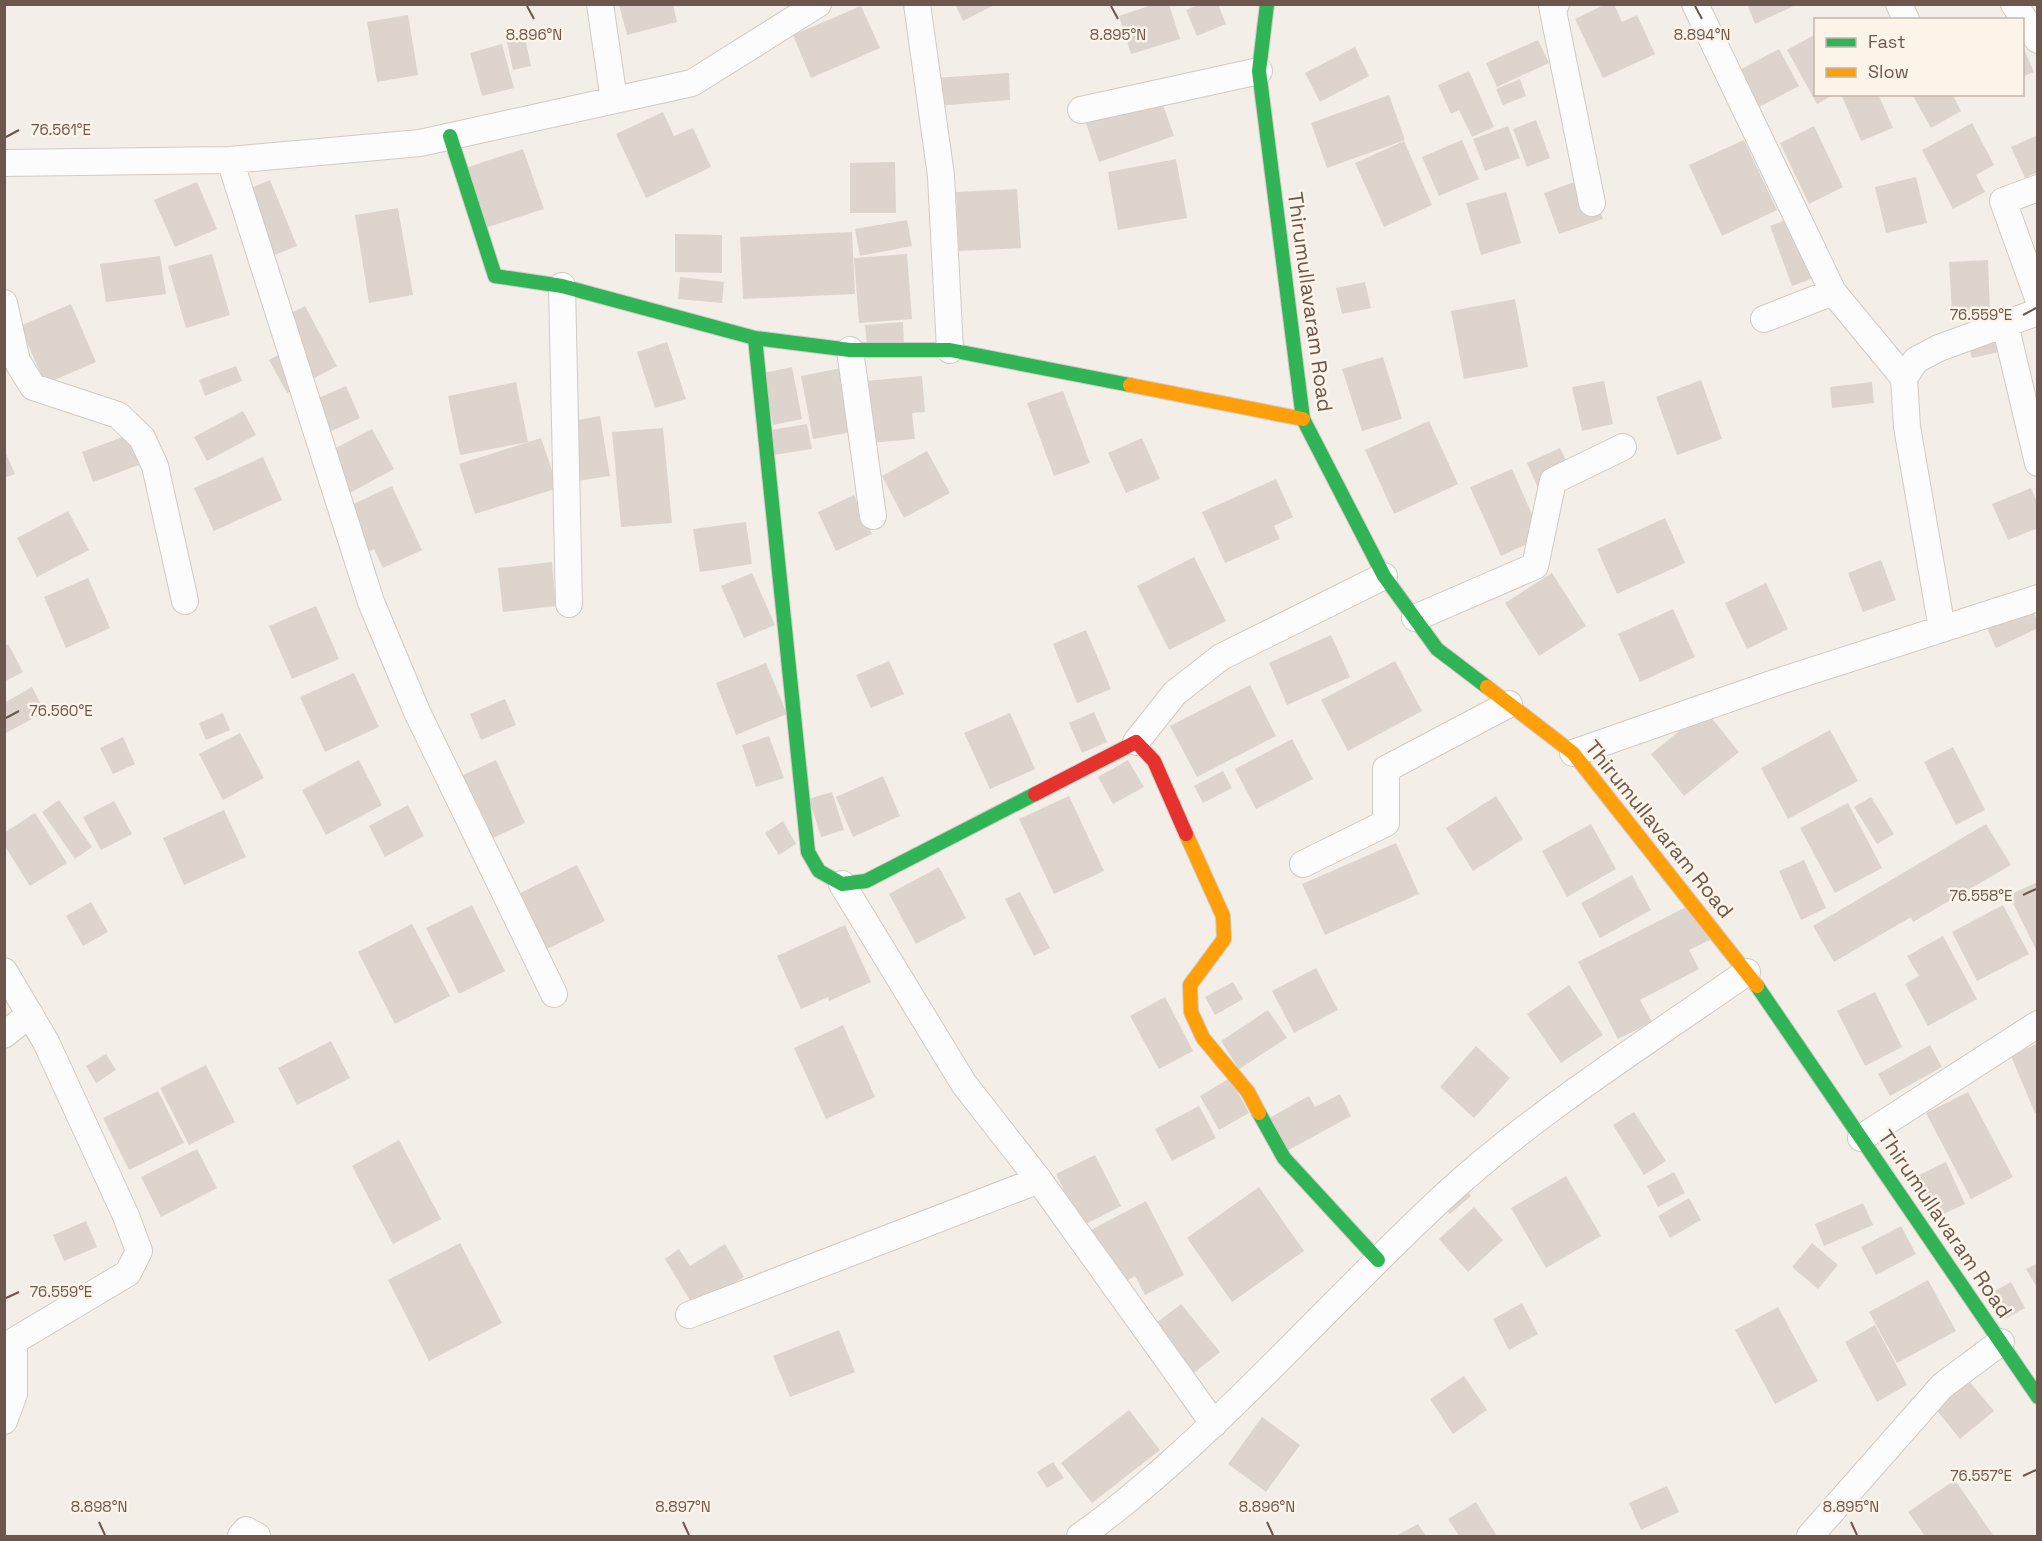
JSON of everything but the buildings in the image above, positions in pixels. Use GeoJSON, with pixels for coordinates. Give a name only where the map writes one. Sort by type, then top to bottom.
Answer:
{"type":"FeatureCollection","features":[{"type":"Feature","properties":{"kind":"street"},"geometry":{"type":"LineString","coordinates":[[600,4],[614,100]]}},
{"type":"Feature","properties":{"kind":"street"},"geometry":{"type":"LineString","coordinates":[[4,163],[230,160],[420,143],[692,83],[818,4]]}},
{"type":"Feature","properties":{"kind":"street"},"geometry":{"type":"LineString","coordinates":[[917,4],[941,176],[950,350]]}},
{"type":"Feature","properties":{"kind":"street","name":"Thirumullavaram Road"},"geometry":{"type":"LineString","coordinates":[[1267,4],[1258,71],[1303,419],[1383,576],[1437,649],[1573,753],[1747,972],[2037,1397]]}},
{"type":"Feature","properties":{"kind":"street"},"geometry":{"type":"LineString","coordinates":[[1556,4],[1552,6],[1593,203]]}},
{"type":"Feature","properties":{"kind":"street"},"geometry":{"type":"LineString","coordinates":[[1695,4],[1833,292],[1904,378],[1908,438],[1942,629]]}},
{"type":"Feature","properties":{"kind":"street"},"geometry":{"type":"LineString","coordinates":[[2014,4],[2023,18]]}},
{"type":"Feature","properties":{"kind":"street"},"geometry":{"type":"LineString","coordinates":[[2024,20],[2037,40]]}},
{"type":"Feature","properties":{"kind":"street"},"geometry":{"type":"LineString","coordinates":[[1081,110],[1258,71]]}},
{"type":"Feature","properties":{"kind":"street"},"geometry":{"type":"LineString","coordinates":[[450,136],[495,276],[562,286],[755,338],[850,350],[950,350],[1303,419]]}},
{"type":"Feature","properties":{"kind":"street"},"geometry":{"type":"LineString","coordinates":[[230,160],[371,602],[417,712],[554,994]]}},
{"type":"Feature","properties":{"kind":"street"},"geometry":{"type":"LineString","coordinates":[[2037,188],[2003,201],[2037,298]]}},
{"type":"Feature","properties":{"kind":"street"},"geometry":{"type":"LineString","coordinates":[[562,286],[569,604]]}},
{"type":"Feature","properties":{"kind":"street"},"geometry":{"type":"LineString","coordinates":[[1764,319],[1833,292]]}},
{"type":"Feature","properties":{"kind":"street"},"geometry":{"type":"LineString","coordinates":[[4,303],[17,361],[33,387],[118,415],[142,438],[155,466],[185,601]]}},
{"type":"Feature","properties":{"kind":"street"},"geometry":{"type":"LineString","coordinates":[[1904,378],[1916,360],[1939,348],[2037,312]]}},
{"type":"Feature","properties":{"kind":"street"},"geometry":{"type":"LineString","coordinates":[[2005,324],[2037,463]]}},
{"type":"Feature","properties":{"kind":"street"},"geometry":{"type":"LineString","coordinates":[[755,338],[808,852],[819,871],[842,884],[964,1084],[1039,1180],[1214,1424]]}},
{"type":"Feature","properties":{"kind":"street"},"geometry":{"type":"LineString","coordinates":[[850,350],[873,516]]}},
{"type":"Feature","properties":{"kind":"street"},"geometry":{"type":"LineString","coordinates":[[1415,618],[1535,566],[1553,481],[1623,447]]}},
{"type":"Feature","properties":{"kind":"street"},"geometry":{"type":"LineString","coordinates":[[842,884],[866,880],[1137,742],[1175,693],[1221,657],[1383,576]]}},
{"type":"Feature","properties":{"kind":"street"},"geometry":{"type":"LineString","coordinates":[[1573,753],[1777,682],[2037,598]]}},
{"type":"Feature","properties":{"kind":"street"},"geometry":{"type":"LineString","coordinates":[[1303,864],[1386,823],[1386,769],[1509,704]]}},
{"type":"Feature","properties":{"kind":"street"},"geometry":{"type":"LineString","coordinates":[[1137,742],[1154,761],[1224,916],[1224,939],[1190,985],[1191,1012],[1203,1038],[1248,1092],[1284,1158],[1378,1260]]}},
{"type":"Feature","properties":{"kind":"street"},"geometry":{"type":"LineString","coordinates":[[4,971],[56,1062],[126,1216],[139,1251],[128,1273],[14,1341],[14,1394],[4,1421]]}},
{"type":"Feature","properties":{"kind":"street"},"geometry":{"type":"LineString","coordinates":[[1080,1536],[1105,1519],[1214,1424],[1443,1198],[1526,1127],[1747,972]]}},
{"type":"Feature","properties":{"kind":"street"},"geometry":{"type":"LineString","coordinates":[[4,1035],[30,1014]]}},
{"type":"Feature","properties":{"kind":"street"},"geometry":{"type":"LineString","coordinates":[[1861,1137],[2037,1024]]}},
{"type":"Feature","properties":{"kind":"street"},"geometry":{"type":"LineString","coordinates":[[689,1315],[1039,1180]]}},
{"type":"Feature","properties":{"kind":"street"},"geometry":{"type":"LineString","coordinates":[[1810,1536],[1942,1386],[2001,1342]]}},
{"type":"Feature","properties":{"kind":"street"},"geometry":{"type":"LineString","coordinates":[[241,1536],[246,1530],[257,1536]]}},
{"type":"Feature","properties":{"kind":"traffic: fast"},"geometry":{"type":"LineString","coordinates":[[1267,4],[1259,71],[1303,419],[1384,576],[1437,649],[1487,687]]}},
{"type":"Feature","properties":{"kind":"traffic: fast"},"geometry":{"type":"LineString","coordinates":[[450,136],[495,276],[562,286],[755,338],[850,350],[950,350],[1130,385]]}},
{"type":"Feature","properties":{"kind":"traffic: fast"},"geometry":{"type":"LineString","coordinates":[[755,338],[808,852],[819,871],[842,884],[866,881],[1035,794]]}},
{"type":"Feature","properties":{"kind":"traffic: fast"},"geometry":{"type":"LineString","coordinates":[[1757,986],[2038,1397]]}},
{"type":"Feature","properties":{"kind":"traffic: fast"},"geometry":{"type":"LineString","coordinates":[[1259,1113],[1284,1158],[1378,1260]]}},
{"type":"Feature","properties":{"kind":"traffic: slow"},"geometry":{"type":"LineString","coordinates":[[1130,385],[1303,419]]}},
{"type":"Feature","properties":{"kind":"traffic: slow"},"geometry":{"type":"LineString","coordinates":[[1487,687],[1573,753],[1757,986]]}},
{"type":"Feature","properties":{"kind":"traffic: slow"},"geometry":{"type":"LineString","coordinates":[[1186,834],[1223,916],[1224,939],[1190,985],[1191,1012],[1203,1038],[1248,1092],[1259,1113]]}},
{"type":"Feature","properties":{"kind":"traffic: jam"},"geometry":{"type":"LineString","coordinates":[[1035,794],[1136,742],[1154,761],[1186,834]]}}]}
